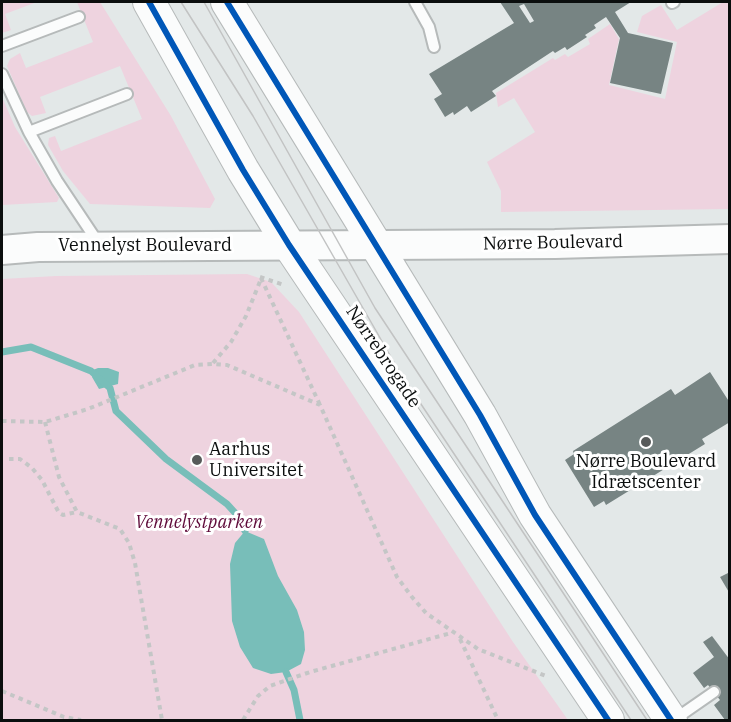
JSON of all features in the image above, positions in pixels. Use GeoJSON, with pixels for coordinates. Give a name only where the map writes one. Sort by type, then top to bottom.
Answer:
{"type":"FeatureCollection","features":[{"type":"Feature","properties":{"kind":"main road","name":"Nørrebrogade"},"geometry":{"type":"LineString","coordinates":[[149,2],[243,170],[289,245],[608,720]]}},
{"type":"Feature","properties":{"kind":"main road"},"geometry":{"type":"LineString","coordinates":[[227,2],[377,244],[480,415],[536,515],[672,720]]}},
{"type":"Feature","properties":{"kind":"street","name":"Nørre Boulevard"},"geometry":{"type":"LineString","coordinates":[[289,245],[555,244],[729,239]]}},
{"type":"Feature","properties":{"kind":"street","name":"Vennelyst Boulevard"},"geometry":{"type":"LineString","coordinates":[[2,250],[101,246],[289,245]]}},
{"type":"Feature","properties":{"kind":"lane"},"geometry":{"type":"LineString","coordinates":[[415,2],[429,27],[434,46]]}},
{"type":"Feature","properties":{"kind":"lane"},"geometry":{"type":"LineString","coordinates":[[2,46],[79,17]]}},
{"type":"Feature","properties":{"kind":"lane"},"geometry":{"type":"LineString","coordinates":[[2,74],[29,132],[57,181],[101,246]]}},
{"type":"Feature","properties":{"kind":"lane"},"geometry":{"type":"LineString","coordinates":[[29,132],[127,94]]}},
{"type":"Feature","properties":{"kind":"lane"},"geometry":{"type":"LineString","coordinates":[[672,720],[714,692]]}},
{"type":"Feature","properties":{"kind":"path"},"geometry":{"type":"LineString","coordinates":[[257,269],[397,577],[426,614],[478,649],[544,678],[569,662]]}},
{"type":"Feature","properties":{"kind":"path"},"geometry":{"type":"LineString","coordinates":[[261,278],[290,286]]}},
{"type":"Feature","properties":{"kind":"path"},"geometry":{"type":"LineString","coordinates":[[213,364],[231,342],[246,316],[261,278]]}},
{"type":"Feature","properties":{"kind":"path"},"geometry":{"type":"LineString","coordinates":[[2,421],[45,422],[88,409],[195,365],[213,364],[227,365],[245,371],[320,405]]}},
{"type":"Feature","properties":{"kind":"path"},"geometry":{"type":"LineString","coordinates":[[45,422],[59,477],[77,512]]}},
{"type":"Feature","properties":{"kind":"path"},"geometry":{"type":"LineString","coordinates":[[9,459],[20,459],[32,468],[42,480],[59,513],[63,515],[77,512],[120,529],[129,543],[135,563],[162,720]]}},
{"type":"Feature","properties":{"kind":"path"},"geometry":{"type":"LineString","coordinates":[[243,720],[258,696],[270,686],[310,672],[452,633]]}},
{"type":"Feature","properties":{"kind":"path"},"geometry":{"type":"LineString","coordinates":[[460,638],[498,720]]}},
{"type":"Feature","properties":{"kind":"path"},"geometry":{"type":"LineString","coordinates":[[2,691],[65,719],[81,720]]}},
{"type":"Feature","properties":{"kind":"green space"},"geometry":{"type":"Polygon","coordinates":[[[2,2],[37,2],[5,14],[11,30],[2,33],[2,2]]]}},
{"type":"Feature","properties":{"kind":"green space"},"geometry":{"type":"Polygon","coordinates":[[[77,2],[100,2],[171,116],[215,199],[210,208],[90,204],[63,171],[48,145],[49,138],[55,136],[61,151],[142,119],[120,66],[40,97],[46,113],[32,116],[27,112],[7,66],[10,59],[20,53],[26,68],[93,42],[77,2]]]}},
{"type":"Feature","properties":{"kind":"green space"},"geometry":{"type":"Polygon","coordinates":[[[723,2],[730,2],[729,209],[501,212],[501,191],[487,162],[535,132],[514,98],[498,107],[496,93],[553,58],[555,60],[565,54],[568,57],[590,44],[588,39],[610,24],[619,39],[609,85],[665,99],[677,42],[637,32],[642,16],[661,5],[677,30],[723,2]]]}},
{"type":"Feature","properties":{"kind":"green space"},"geometry":{"type":"Polygon","coordinates":[[[2,97],[15,127],[59,198],[57,202],[2,205],[2,97]]]}},
{"type":"Feature","properties":{"kind":"green space","name":"Vennelystparken"},"geometry":{"type":"Polygon","coordinates":[[[247,274],[271,282],[299,312],[513,642],[568,720],[2,720],[2,279],[56,276],[247,274]]]}},
{"type":"Feature","properties":{"kind":"water"},"geometry":{"type":"Polygon","coordinates":[[[108,368],[119,372],[118,384],[99,389],[92,377],[93,370],[108,368]]]}},
{"type":"Feature","properties":{"kind":"water"},"geometry":{"type":"Polygon","coordinates":[[[245,531],[264,539],[278,576],[297,610],[304,632],[305,650],[301,664],[286,672],[271,674],[253,668],[240,647],[232,621],[230,564],[235,543],[245,531]]]}},
{"type":"Feature","properties":{"kind":"building"},"geometry":{"type":"Polygon","coordinates":[[[500,2],[631,2],[615,12],[628,33],[673,43],[661,94],[610,83],[620,38],[606,17],[594,25],[596,28],[585,35],[587,37],[567,50],[565,47],[555,53],[553,51],[492,91],[496,96],[471,112],[467,106],[454,115],[453,112],[445,117],[434,99],[442,94],[429,74],[514,23],[500,2]],[[524,4],[519,6],[530,23],[534,21],[524,4]]]}},
{"type":"Feature","properties":{"kind":"building","name":"Nørre Boulevard Idrætscenter"},"geometry":{"type":"Polygon","coordinates":[[[710,372],[730,403],[730,422],[702,439],[705,444],[606,505],[604,501],[594,507],[565,460],[574,454],[573,451],[671,389],[675,395],[710,372]]]}},
{"type":"Feature","properties":{"kind":"building"},"geometry":{"type":"Polygon","coordinates":[[[730,572],[730,594],[720,577],[730,572]]]}},
{"type":"Feature","properties":{"kind":"building"},"geometry":{"type":"Polygon","coordinates":[[[712,636],[730,660],[730,720],[725,720],[714,705],[720,700],[708,685],[704,688],[693,673],[714,657],[703,642],[712,636]]]}},
{"type":"Feature","properties":{"kind":"waterway"},"geometry":{"type":"LineString","coordinates":[[2,352],[31,347],[91,371],[110,388],[116,411],[166,459],[227,504],[237,515],[245,531]]}},
{"type":"Feature","properties":{"kind":"waterway"},"geometry":{"type":"LineString","coordinates":[[286,672],[294,690],[300,720]]}},
{"type":"Feature","properties":{"kind":"tram line"},"geometry":{"type":"LineString","coordinates":[[181,2],[253,116],[399,371],[631,720]]}},
{"type":"Feature","properties":{"kind":"tram line"},"geometry":{"type":"LineString","coordinates":[[204,2],[375,308],[647,720]]}},
{"type":"Feature","properties":{"kind":"cycle path"},"geometry":{"type":"LineString","coordinates":[[149,2],[243,170],[289,245],[608,720]]}},
{"type":"Feature","properties":{"kind":"cycle path"},"geometry":{"type":"LineString","coordinates":[[227,2],[480,415],[535,515],[671,720]]}},
{"type":"Feature","properties":{"kind":"place","name":"Nørre Boulevard Idrætscenter"},"geometry":{"type":"Point","coordinates":[646,442]}},
{"type":"Feature","properties":{"kind":"place","name":"Aarhus Universitet"},"geometry":{"type":"Point","coordinates":[197,460]}}]}
